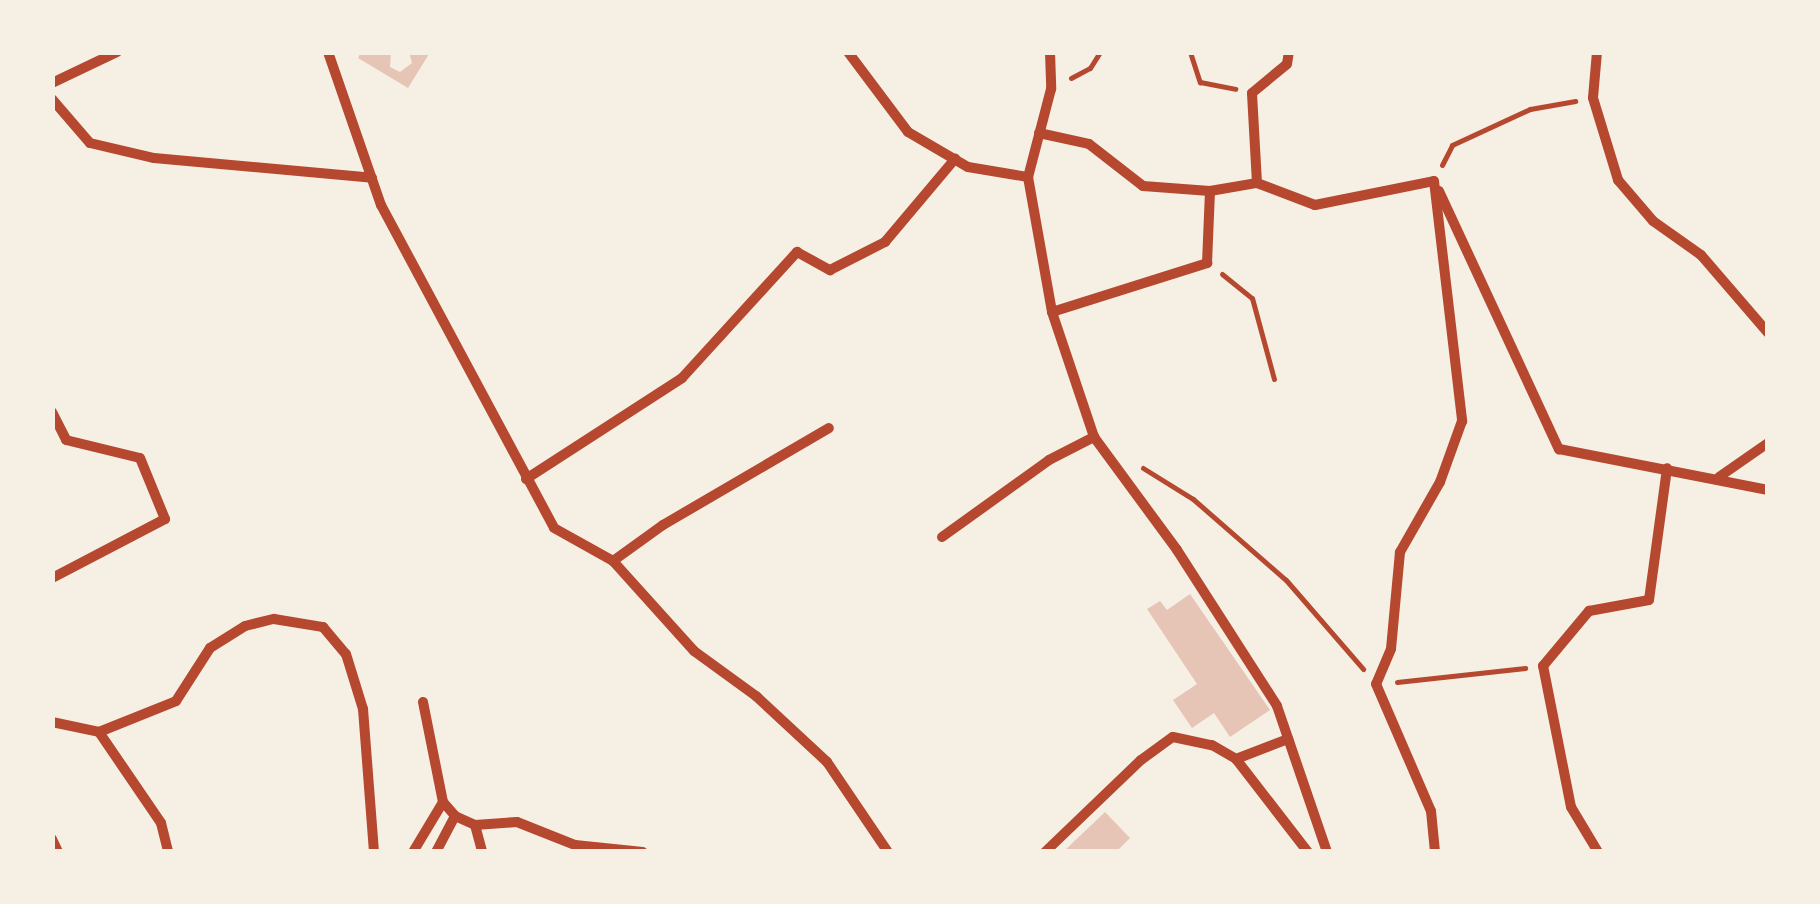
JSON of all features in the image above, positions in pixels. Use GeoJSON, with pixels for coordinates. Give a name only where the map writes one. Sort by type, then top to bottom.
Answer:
{"type":"FeatureCollection","features":[{"type":"Feature","properties":{"kind":"street"},"geometry":{"type":"LineString","coordinates":[[52,83],[117,52]]}},
{"type":"Feature","properties":{"kind":"street"},"geometry":{"type":"LineString","coordinates":[[328,52],[381,204],[554,528],[614,561],[694,651],[756,696],[827,762],[888,852]]}},
{"type":"Feature","properties":{"kind":"street"},"geometry":{"type":"LineString","coordinates":[[848,52],[908,132],[968,166],[1028,177]]}},
{"type":"Feature","properties":{"kind":"street"},"geometry":{"type":"LineString","coordinates":[[1050,52],[1050,89],[1028,177],[1052,312],[1094,438],[1177,550],[1276,706],[1327,852]]}},
{"type":"Feature","properties":{"kind":"street"},"geometry":{"type":"LineString","coordinates":[[1257,183],[1252,93],[1288,64],[1289,52]]}},
{"type":"Feature","properties":{"kind":"street"},"geometry":{"type":"LineString","coordinates":[[1597,52],[1593,98],[1618,180],[1653,220],[1701,255],[1768,333]]}},
{"type":"Feature","properties":{"kind":"street"},"geometry":{"type":"LineString","coordinates":[[52,100],[90,143],[154,158],[372,178]]}},
{"type":"Feature","properties":{"kind":"street"},"geometry":{"type":"LineString","coordinates":[[1039,134],[1088,144],[1143,186],[1210,191],[1257,183],[1314,205],[1434,181]]}},
{"type":"Feature","properties":{"kind":"street"},"geometry":{"type":"LineString","coordinates":[[526,479],[682,378],[797,252],[830,270],[886,242],[955,159]]}},
{"type":"Feature","properties":{"kind":"street"},"geometry":{"type":"LineString","coordinates":[[1434,181],[1559,449],[1719,477],[1768,490]]}},
{"type":"Feature","properties":{"kind":"street"},"geometry":{"type":"LineString","coordinates":[[1434,181],[1462,421],[1440,482],[1400,552],[1391,648],[1376,684],[1431,810],[1435,852]]}},
{"type":"Feature","properties":{"kind":"street"},"geometry":{"type":"LineString","coordinates":[[1052,312],[1208,264],[1210,191]]}},
{"type":"Feature","properties":{"kind":"street"},"geometry":{"type":"LineString","coordinates":[[52,412],[66,440],[140,458],[165,519],[52,578]]}},
{"type":"Feature","properties":{"kind":"street"},"geometry":{"type":"LineString","coordinates":[[614,561],[663,524],[829,428]]}},
{"type":"Feature","properties":{"kind":"street"},"geometry":{"type":"LineString","coordinates":[[942,537],[1049,460],[1094,438]]}},
{"type":"Feature","properties":{"kind":"street"},"geometry":{"type":"LineString","coordinates":[[1719,477],[1768,443]]}},
{"type":"Feature","properties":{"kind":"street"},"geometry":{"type":"LineString","coordinates":[[1598,852],[1571,807],[1543,666],[1589,611],[1649,600],[1667,468]]}},
{"type":"Feature","properties":{"kind":"street"},"geometry":{"type":"LineString","coordinates":[[52,722],[100,732],[176,701],[191,684],[210,648],[245,626],[274,619],[323,627],[346,654],[363,708],[374,852]]}},
{"type":"Feature","properties":{"kind":"street"},"geometry":{"type":"LineString","coordinates":[[423,702],[443,802],[456,816],[475,826],[517,822],[575,845],[643,852]]}},
{"type":"Feature","properties":{"kind":"street"},"geometry":{"type":"LineString","coordinates":[[100,732],[161,824],[168,852]]}},
{"type":"Feature","properties":{"kind":"street"},"geometry":{"type":"LineString","coordinates":[[1045,852],[1141,760],[1173,737],[1212,745],[1236,759],[1308,852]]}},
{"type":"Feature","properties":{"kind":"street"},"geometry":{"type":"LineString","coordinates":[[1236,759],[1288,739]]}},
{"type":"Feature","properties":{"kind":"street"},"geometry":{"type":"LineString","coordinates":[[413,852],[443,802]]}},
{"type":"Feature","properties":{"kind":"street"},"geometry":{"type":"LineString","coordinates":[[436,852],[456,816]]}},
{"type":"Feature","properties":{"kind":"street"},"geometry":{"type":"LineString","coordinates":[[475,826],[482,852]]}},
{"type":"Feature","properties":{"kind":"street"},"geometry":{"type":"LineString","coordinates":[[52,839],[58,852]]}},
{"type":"Feature","properties":{"kind":"path"},"geometry":{"type":"LineString","coordinates":[[1050,89],[1090,68],[1100,52]]}},
{"type":"Feature","properties":{"kind":"path"},"geometry":{"type":"LineString","coordinates":[[1190,52],[1200,82],[1252,93]]}},
{"type":"Feature","properties":{"kind":"path"},"geometry":{"type":"LineString","coordinates":[[1434,181],[1452,145],[1530,109],[1593,98]]}},
{"type":"Feature","properties":{"kind":"path"},"geometry":{"type":"LineString","coordinates":[[1208,264],[1252,298],[1274,378]]}},
{"type":"Feature","properties":{"kind":"path"},"geometry":{"type":"LineString","coordinates":[[1127,458],[1193,500],[1286,580],[1376,684],[1543,666]]}},
{"type":"Feature","properties":{"kind":"building"},"geometry":{"type":"Polygon","coordinates":[[[361,52],[391,52],[390,67],[400,72],[412,63],[409,52],[429,54],[408,88],[358,58],[361,52]]]}},
{"type":"Feature","properties":{"kind":"building"},"geometry":{"type":"Polygon","coordinates":[[[1190,594],[1270,710],[1230,737],[1214,713],[1192,728],[1173,700],[1197,684],[1147,609],[1160,601],[1167,610],[1190,594]]]}},
{"type":"Feature","properties":{"kind":"building"},"geometry":{"type":"Polygon","coordinates":[[[1105,812],[1130,838],[1116,852],[1063,852],[1105,812]]]}}]}
